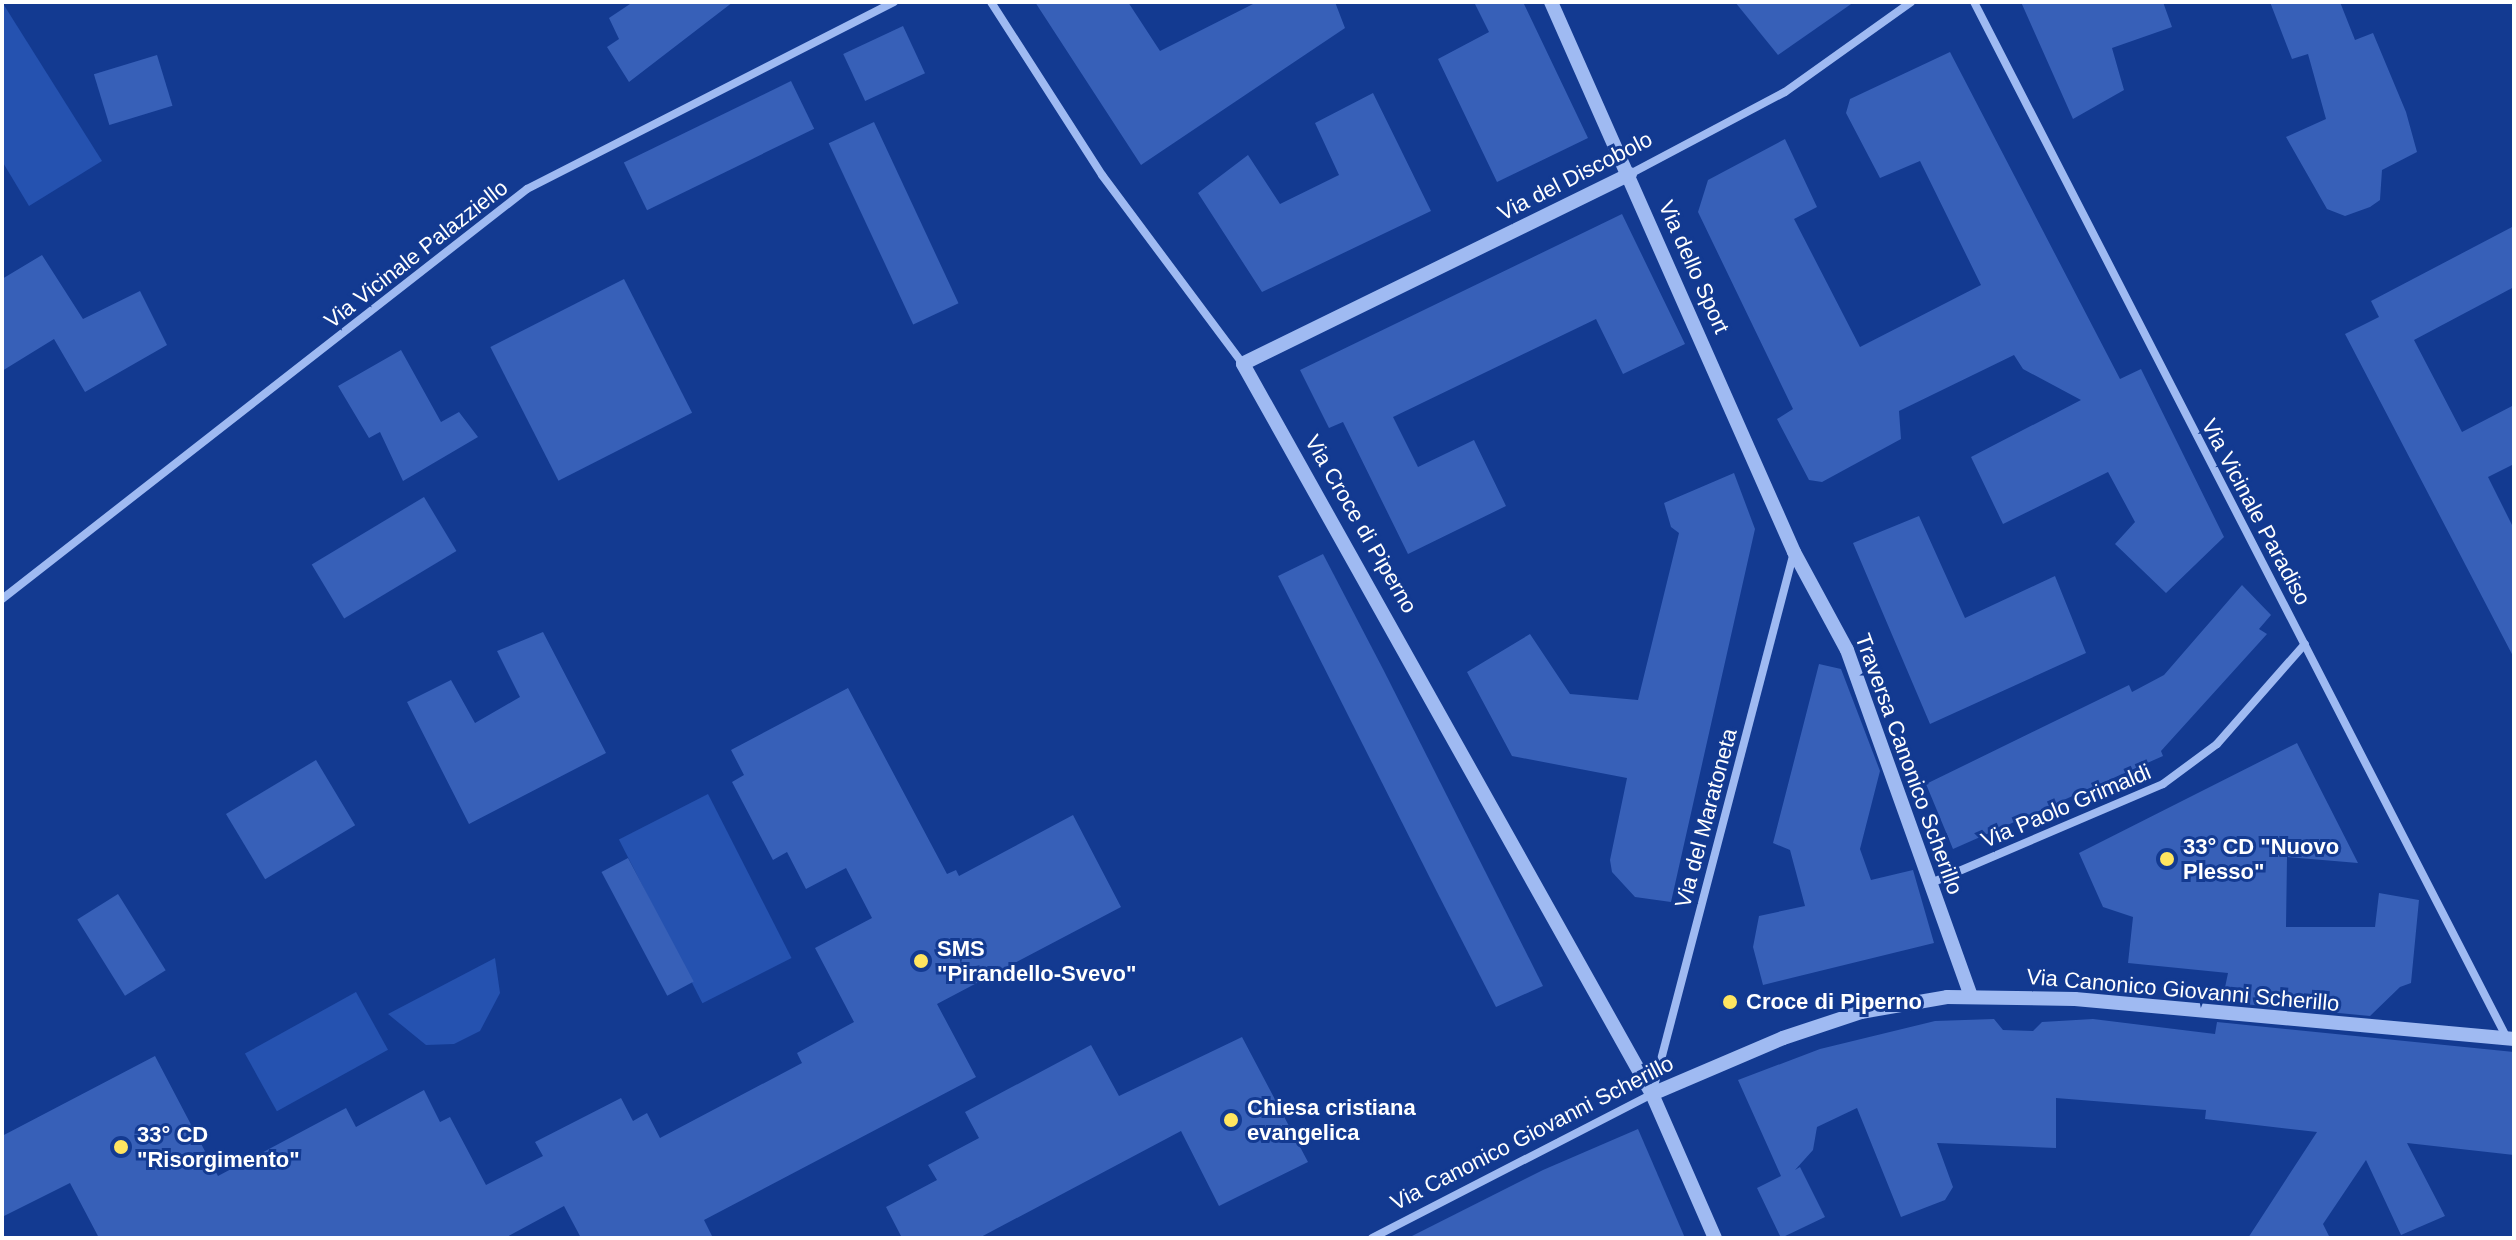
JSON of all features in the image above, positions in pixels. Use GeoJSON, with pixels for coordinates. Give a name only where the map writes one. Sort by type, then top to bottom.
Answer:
{"type":"FeatureCollection","features":[{"type":"Feature","properties":{"kind":"street","name":"Via Vicinale Palazziello"},"geometry":{"type":"LineString","coordinates":[[2,599],[527,189],[894,2]]}},
{"type":"Feature","properties":{"kind":"street","name":"Via Croce di Piperno"},"geometry":{"type":"LineString","coordinates":[[991,2],[1102,175],[1243,364],[1652,1094],[1715,1238]]}},
{"type":"Feature","properties":{"kind":"street","name":"Via dello Sport"},"geometry":{"type":"LineString","coordinates":[[1551,2],[1630,174],[1794,552]]}},
{"type":"Feature","properties":{"kind":"street","name":"Via del Discobolo"},"geometry":{"type":"LineString","coordinates":[[1243,364],[1630,174],[1785,92],[1911,2]]}},
{"type":"Feature","properties":{"kind":"street","name":"Via Vicinale Paradiso"},"geometry":{"type":"LineString","coordinates":[[1974,2],[2510,1039]]}},
{"type":"Feature","properties":{"kind":"street","name":"Traversa Canonico Scherillo"},"geometry":{"type":"LineString","coordinates":[[1794,552],[1847,650],[1971,997]]}},
{"type":"Feature","properties":{"kind":"street","name":"Via del Maratoneta"},"geometry":{"type":"LineString","coordinates":[[1652,1094],[1794,552]]}},
{"type":"Feature","properties":{"kind":"street","name":"Via Paolo Grimaldi"},"geometry":{"type":"LineString","coordinates":[[1931,883],[2163,784],[2217,744],[2305,644]]}},
{"type":"Feature","properties":{"kind":"street","name":"Via Canonico Giovanni Scherillo"},"geometry":{"type":"LineString","coordinates":[[1372,1238],[1652,1094],[1783,1038],[1861,1012],[1971,997],[2075,999],[2510,1039]]}},
{"type":"Feature","properties":{"kind":"shaded area"},"geometry":{"type":"Polygon","coordinates":[[[2,2],[102,161],[29,206],[2,161],[2,2]]]}},
{"type":"Feature","properties":{"kind":"shaded area"},"geometry":{"type":"Polygon","coordinates":[[[708,794],[792,958],[702,1003],[619,839],[708,794]]]}},
{"type":"Feature","properties":{"kind":"shaded area"},"geometry":{"type":"Polygon","coordinates":[[[495,958],[500,993],[480,1031],[454,1044],[426,1045],[388,1014],[495,958]]]}},
{"type":"Feature","properties":{"kind":"shaded area"},"geometry":{"type":"Polygon","coordinates":[[[356,992],[388,1050],[277,1111],[245,1054],[356,992]]]}},
{"type":"Feature","properties":{"kind":"building"},"geometry":{"type":"Polygon","coordinates":[[[633,2],[733,2],[629,82],[607,47],[619,39],[609,18],[633,2]]]}},
{"type":"Feature","properties":{"kind":"building"},"geometry":{"type":"Polygon","coordinates":[[[1035,2],[1128,2],[1160,51],[1257,2],[1335,2],[1345,28],[1141,165],[1035,2]]]}},
{"type":"Feature","properties":{"kind":"building"},"geometry":{"type":"Polygon","coordinates":[[[1474,2],[1523,2],[1588,138],[1497,182],[1438,59],[1489,32],[1474,2]]]}},
{"type":"Feature","properties":{"kind":"building"},"geometry":{"type":"Polygon","coordinates":[[[1735,2],[1854,2],[1778,55],[1735,2]]]}},
{"type":"Feature","properties":{"kind":"building"},"geometry":{"type":"Polygon","coordinates":[[[2021,2],[2163,2],[2172,27],[2112,48],[2124,90],[2073,119],[2021,2]]]}},
{"type":"Feature","properties":{"kind":"building"},"geometry":{"type":"Polygon","coordinates":[[[2270,2],[2340,2],[2355,40],[2373,33],[2406,112],[2417,152],[2382,170],[2380,200],[2370,207],[2345,216],[2327,209],[2286,137],[2326,119],[2308,54],[2292,59],[2270,2]]]}},
{"type":"Feature","properties":{"kind":"building"},"geometry":{"type":"Polygon","coordinates":[[[903,26],[925,73],[865,101],[843,54],[903,26]]]}},
{"type":"Feature","properties":{"kind":"building"},"geometry":{"type":"Polygon","coordinates":[[[1950,52],[2120,379],[2141,369],[2224,537],[2166,593],[2115,544],[2135,522],[2108,472],[2003,524],[1971,457],[2081,400],[2023,369],[2014,355],[1899,411],[1901,439],[1822,482],[1809,480],[1777,419],[1793,409],[1698,212],[1708,180],[1785,139],[1817,207],[1794,219],[1860,347],[1981,285],[1920,161],[1880,178],[1846,113],[1850,99],[1950,52]]]}},
{"type":"Feature","properties":{"kind":"building"},"geometry":{"type":"Polygon","coordinates":[[[157,55],[172,106],[109,125],[94,74],[157,55]]]}},
{"type":"Feature","properties":{"kind":"building"},"geometry":{"type":"Polygon","coordinates":[[[791,81],[814,129],[647,210],[624,163],[791,81]]]}},
{"type":"Feature","properties":{"kind":"building"},"geometry":{"type":"Polygon","coordinates":[[[1373,93],[1431,211],[1262,292],[1198,193],[1248,155],[1280,204],[1339,175],[1315,123],[1373,93]]]}},
{"type":"Feature","properties":{"kind":"building"},"geometry":{"type":"Polygon","coordinates":[[[874,122],[959,303],[913,324],[829,143],[874,122]]]}},
{"type":"Feature","properties":{"kind":"building"},"geometry":{"type":"Polygon","coordinates":[[[1622,214],[1685,344],[1623,374],[1596,319],[1393,417],[1418,467],[1474,440],[1506,506],[1408,554],[1343,422],[1329,428],[1300,370],[1622,214]]]}},
{"type":"Feature","properties":{"kind":"building"},"geometry":{"type":"Polygon","coordinates":[[[2514,226],[2514,287],[2414,340],[2462,432],[2514,405],[2514,464],[2488,477],[2514,529],[2514,658],[2345,334],[2379,317],[2371,301],[2514,226]]]}},
{"type":"Feature","properties":{"kind":"building"},"geometry":{"type":"Polygon","coordinates":[[[42,255],[83,319],[140,291],[167,345],[85,392],[54,339],[2,371],[2,279],[42,255]]]}},
{"type":"Feature","properties":{"kind":"building"},"geometry":{"type":"Polygon","coordinates":[[[624,279],[692,413],[558,481],[490,347],[624,279]]]}},
{"type":"Feature","properties":{"kind":"building"},"geometry":{"type":"Polygon","coordinates":[[[401,350],[441,422],[459,412],[478,437],[403,481],[380,432],[369,438],[338,386],[401,350]]]}},
{"type":"Feature","properties":{"kind":"building"},"geometry":{"type":"Polygon","coordinates":[[[1734,473],[1755,529],[1671,902],[1635,897],[1612,872],[1610,860],[1627,778],[1512,756],[1467,672],[1530,634],[1570,694],[1638,700],[1679,533],[1671,527],[1664,503],[1734,473]]]}},
{"type":"Feature","properties":{"kind":"building"},"geometry":{"type":"Polygon","coordinates":[[[424,497],[456,551],[344,618],[312,564],[424,497]]]}},
{"type":"Feature","properties":{"kind":"building"},"geometry":{"type":"Polygon","coordinates":[[[1919,516],[1965,618],[2055,576],[2086,653],[1930,724],[1853,543],[1919,516]]]}},
{"type":"Feature","properties":{"kind":"building"},"geometry":{"type":"Polygon","coordinates":[[[1323,554],[1543,986],[1496,1007],[1278,576],[1323,554]]]}},
{"type":"Feature","properties":{"kind":"building"},"geometry":{"type":"Polygon","coordinates":[[[2242,585],[2271,615],[2259,629],[2267,634],[2161,751],[2163,756],[1953,849],[1926,784],[2129,685],[2132,692],[2164,675],[2242,585]]]}},
{"type":"Feature","properties":{"kind":"building"},"geometry":{"type":"Polygon","coordinates":[[[543,632],[606,753],[469,824],[407,702],[451,680],[475,723],[520,697],[497,651],[543,632]]]}},
{"type":"Feature","properties":{"kind":"building"},"geometry":{"type":"Polygon","coordinates":[[[1819,664],[1841,669],[1880,771],[1860,849],[1871,880],[1913,870],[1934,943],[1763,985],[1753,947],[1759,916],[1805,906],[1790,850],[1773,843],[1819,664]]]}},
{"type":"Feature","properties":{"kind":"building"},"geometry":{"type":"Polygon","coordinates":[[[848,688],[947,874],[956,870],[959,876],[1073,815],[1121,907],[937,1004],[976,1077],[704,1220],[713,1238],[581,1238],[564,1206],[505,1238],[99,1238],[70,1183],[2,1217],[2,1136],[155,1056],[218,1176],[346,1108],[356,1127],[424,1090],[440,1122],[450,1117],[486,1185],[543,1156],[535,1142],[621,1098],[633,1121],[647,1113],[660,1138],[802,1063],[797,1053],[854,1022],[815,948],[872,918],[846,868],[806,889],[787,852],[773,860],[732,782],[744,775],[731,750],[848,688]]]}},
{"type":"Feature","properties":{"kind":"building","name":"33° CD \"Nuovo Plesso\""},"geometry":{"type":"Polygon","coordinates":[[[2297,743],[2358,863],[2287,857],[2286,927],[2375,927],[2379,893],[2419,900],[2411,983],[2400,987],[2370,1016],[2222,1002],[2228,973],[2128,963],[2133,917],[2103,907],[2079,853],[2297,743]]]}},
{"type":"Feature","properties":{"kind":"building"},"geometry":{"type":"Polygon","coordinates":[[[316,760],[355,825],[265,879],[226,814],[316,760]]]}},
{"type":"Feature","properties":{"kind":"building"},"geometry":{"type":"Polygon","coordinates":[[[628,858],[694,982],[667,996],[602,872],[628,858]]]}},
{"type":"Feature","properties":{"kind":"building"},"geometry":{"type":"Polygon","coordinates":[[[118,894],[166,970],[125,996],[77,919],[118,894]]]}},
{"type":"Feature","properties":{"kind":"building"},"geometry":{"type":"Polygon","coordinates":[[[1994,1019],[2003,1030],[2033,1031],[2042,1022],[2093,1019],[2215,1034],[2217,1022],[2514,1052],[2514,1155],[2407,1143],[2445,1216],[2401,1235],[2366,1160],[2323,1224],[2330,1238],[2248,1238],[2317,1132],[2205,1119],[2206,1110],[2056,1098],[2056,1148],[1937,1143],[1953,1187],[1945,1200],[1901,1217],[1857,1108],[1817,1127],[1813,1150],[1795,1170],[1800,1167],[1825,1217],[1781,1238],[1757,1188],[1781,1176],[1738,1080],[1820,1049],[1935,1021],[1994,1019]]]}},
{"type":"Feature","properties":{"kind":"building"},"geometry":{"type":"Polygon","coordinates":[[[1242,1037],[1308,1162],[1219,1206],[1181,1131],[979,1238],[902,1238],[886,1207],[937,1180],[928,1165],[979,1138],[965,1112],[1091,1045],[1119,1096],[1242,1037]]]}},
{"type":"Feature","properties":{"kind":"building"},"geometry":{"type":"Polygon","coordinates":[[[1638,1129],[1685,1238],[1408,1238],[1543,1170],[1638,1129]]]}},
{"type":"Feature","properties":{"kind":"place","name":"33° CD \"Nuovo Plesso\""},"geometry":{"type":"Point","coordinates":[2167,859]}},
{"type":"Feature","properties":{"kind":"place","name":"SMS \"Pirandello-Svevo\""},"geometry":{"type":"Point","coordinates":[921,961]}},
{"type":"Feature","properties":{"kind":"place","name":"Croce di Piperno"},"geometry":{"type":"Point","coordinates":[1730,1002]}},
{"type":"Feature","properties":{"kind":"place","name":"Chiesa cristiana evangelica"},"geometry":{"type":"Point","coordinates":[1231,1120]}},
{"type":"Feature","properties":{"kind":"place","name":"33° CD \"Risorgimento\""},"geometry":{"type":"Point","coordinates":[121,1147]}}]}
